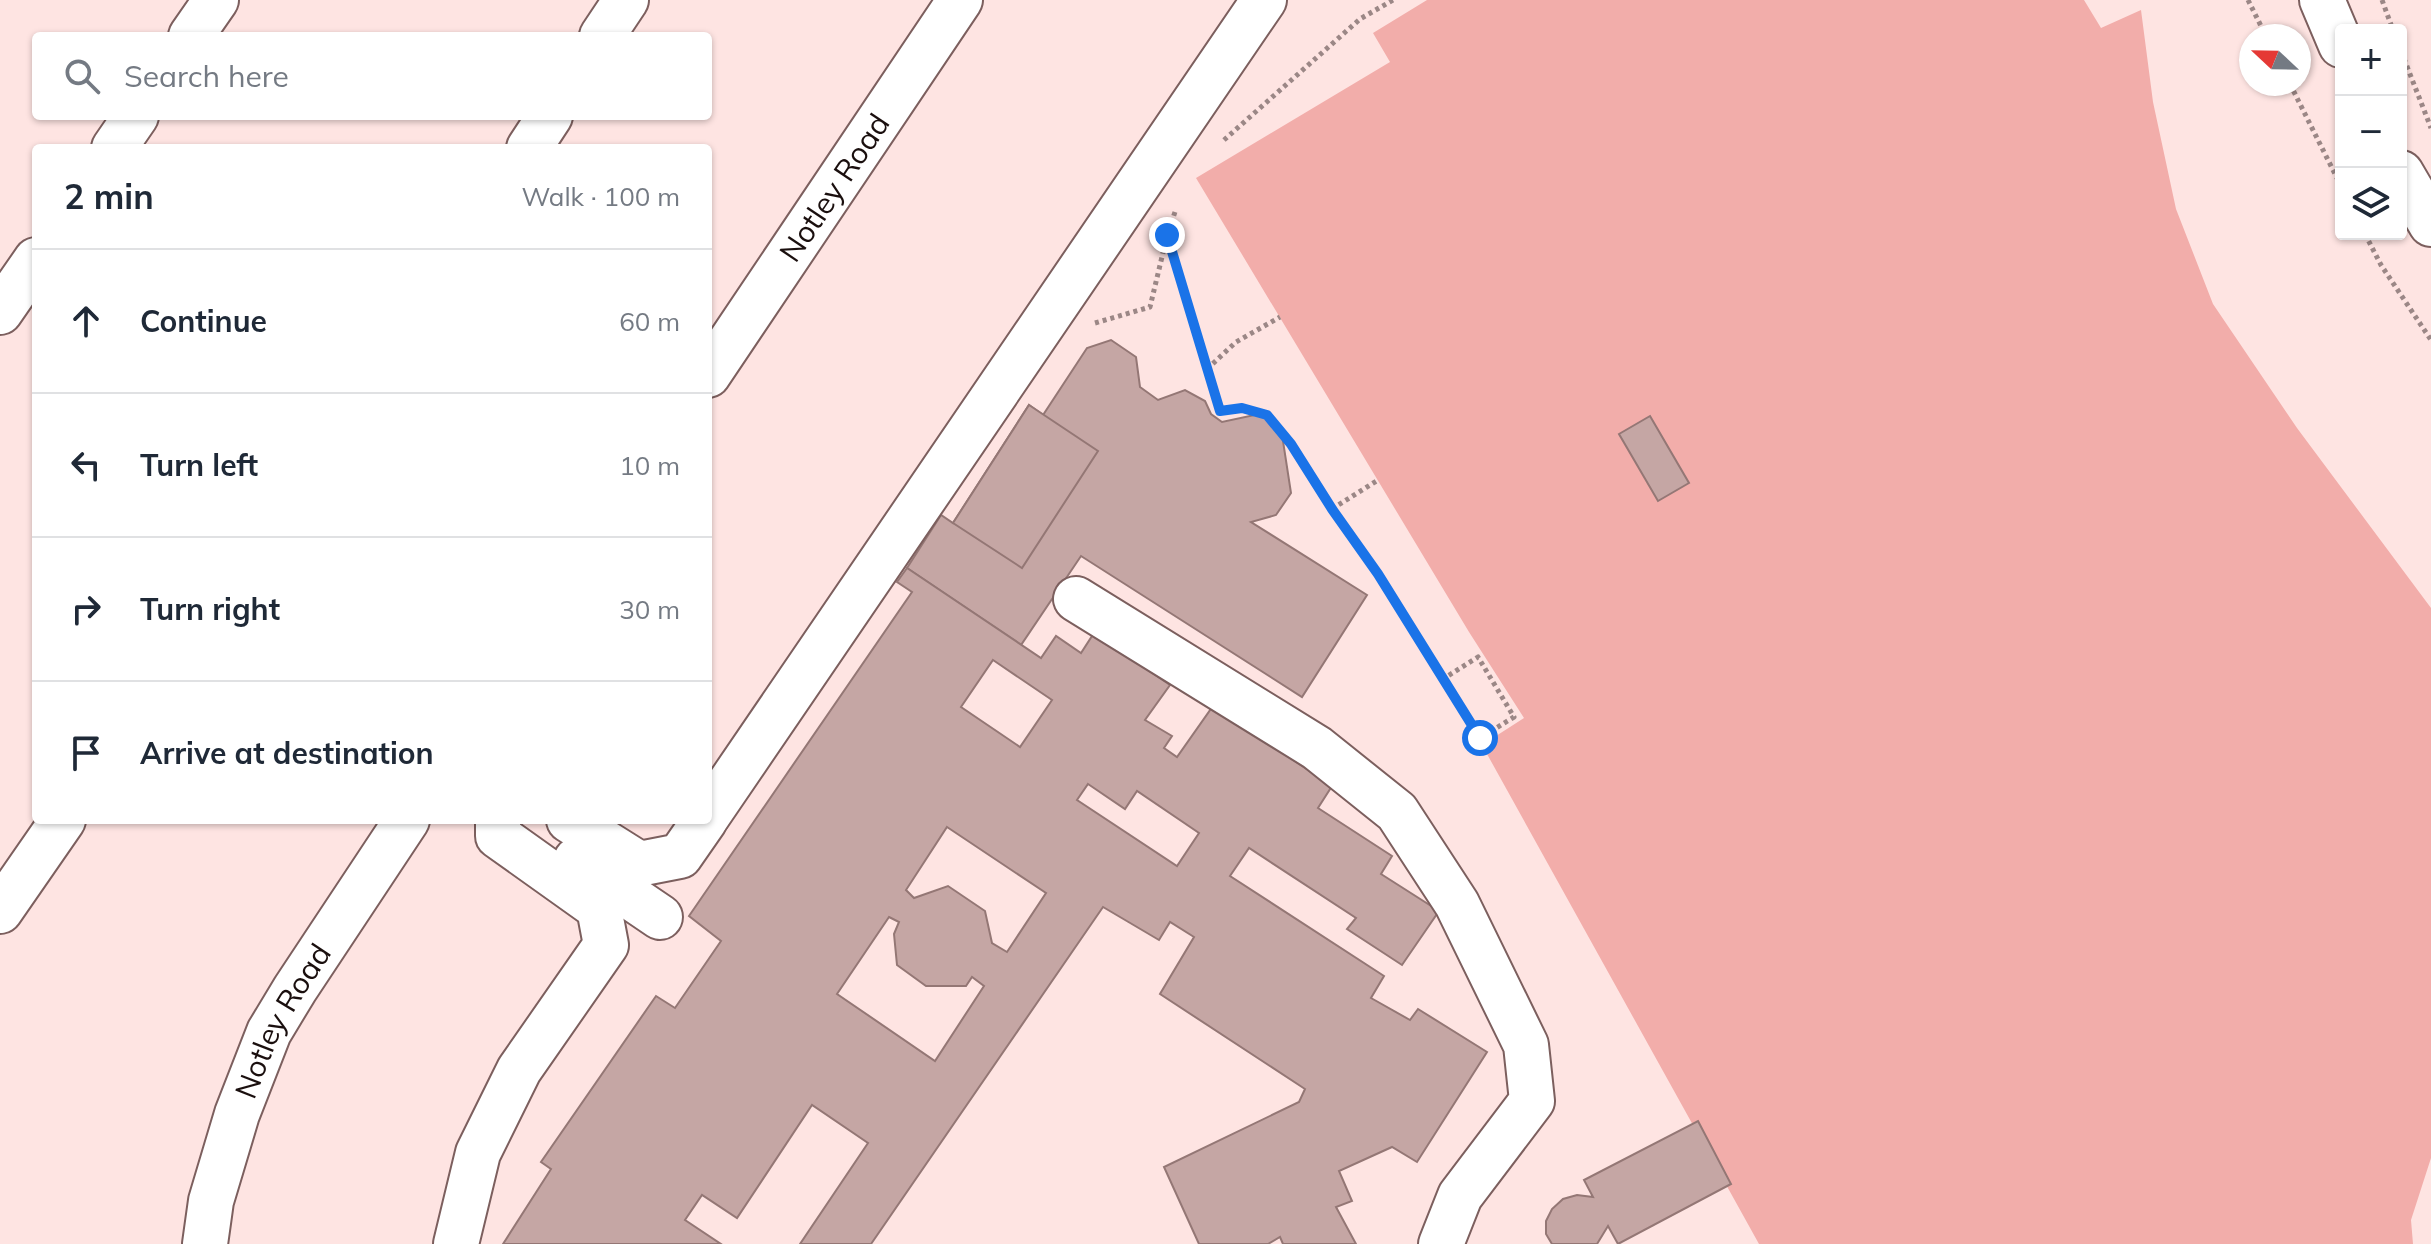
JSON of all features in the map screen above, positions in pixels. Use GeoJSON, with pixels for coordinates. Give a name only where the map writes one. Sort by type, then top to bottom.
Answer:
{"type":"FeatureCollection","features":[{"type":"Feature","properties":{"kind":"main road"},"geometry":{"type":"LineString","coordinates":[[194,32],[216,0]]}},
{"type":"Feature","properties":{"kind":"main road"},"geometry":{"type":"LineString","coordinates":[[605,32],[626,0]]}},
{"type":"Feature","properties":{"kind":"main road","name":"Notley Road"},"geometry":{"type":"LineString","coordinates":[[712,369],[960,0]]}},
{"type":"Feature","properties":{"kind":"main road"},"geometry":{"type":"LineString","coordinates":[[712,809],[1264,0]]}},
{"type":"Feature","properties":{"kind":"main road"},"geometry":{"type":"LineString","coordinates":[[2322,0],[2335,31]]}},
{"type":"Feature","properties":{"kind":"main road"},"geometry":{"type":"LineString","coordinates":[[117,144],[133,120]]}},
{"type":"Feature","properties":{"kind":"main road"},"geometry":{"type":"LineString","coordinates":[[532,144],[547,120]]}},
{"type":"Feature","properties":{"kind":"main road"},"geometry":{"type":"LineString","coordinates":[[2407,183],[2431,224]]}},
{"type":"Feature","properties":{"kind":"main road"},"geometry":{"type":"LineString","coordinates":[[0,312],[32,266]]}},
{"type":"Feature","properties":{"kind":"main road"},"geometry":{"type":"LineString","coordinates":[[1076,599],[1329,757],[1397,812],[1457,904],[1526,1045],[1532,1101],[1460,1196],[1441,1244]]}},
{"type":"Feature","properties":{"kind":"main road"},"geometry":{"type":"LineString","coordinates":[[0,911],[60,824]]}},
{"type":"Feature","properties":{"kind":"main road","name":"Notley Road"},"geometry":{"type":"LineString","coordinates":[[205,1244],[211,1201],[237,1114],[269,1032],[404,824]]}},
{"type":"Feature","properties":{"kind":"main road"},"geometry":{"type":"LineString","coordinates":[[456,1244],[478,1153],[519,1070],[606,945],[599,908],[498,836],[498,824]]}},
{"type":"Feature","properties":{"kind":"main road"},"geometry":{"type":"LineString","coordinates":[[524,824],[660,917]]}},
{"type":"Feature","properties":{"kind":"main road"},"geometry":{"type":"LineString","coordinates":[[575,824],[639,864],[680,856],[702,824]]}},
{"type":"Feature","properties":{"kind":"path"},"geometry":{"type":"LineString","coordinates":[[1222,142],[1360,19],[1393,0]]}},
{"type":"Feature","properties":{"kind":"path"},"geometry":{"type":"LineString","coordinates":[[2248,0],[2260,24]]}},
{"type":"Feature","properties":{"kind":"path"},"geometry":{"type":"LineString","coordinates":[[2382,0],[2391,24]]}},
{"type":"Feature","properties":{"kind":"path"},"geometry":{"type":"LineString","coordinates":[[2407,66],[2431,128]]}},
{"type":"Feature","properties":{"kind":"path"},"geometry":{"type":"LineString","coordinates":[[2296,96],[2335,174]]}},
{"type":"Feature","properties":{"kind":"path"},"geometry":{"type":"LineString","coordinates":[[1091,325],[1150,307],[1175,210]]}},
{"type":"Feature","properties":{"kind":"path"},"geometry":{"type":"LineString","coordinates":[[1167,235],[1220,411],[1242,408],[1267,415],[1291,444],[1378,574],[1443,679],[1480,738],[1514,717],[1478,657],[1443,679]]}},
{"type":"Feature","properties":{"kind":"path"},"geometry":{"type":"LineString","coordinates":[[2368,240],[2431,340]]}},
{"type":"Feature","properties":{"kind":"path"},"geometry":{"type":"LineString","coordinates":[[1207,369],[1236,342],[1280,317]]}},
{"type":"Feature","properties":{"kind":"path"},"geometry":{"type":"LineString","coordinates":[[1332,509],[1378,480]]}},
{"type":"Feature","properties":{"kind":"shaded area"},"geometry":{"type":"Polygon","coordinates":[[[1427,0],[2084,0],[2101,28],[2141,10],[2153,102],[2176,209],[2213,304],[2297,428],[2431,608],[2431,1158],[2411,1220],[2413,1244],[1759,1244],[1482,745],[1524,718],[1196,178],[1390,62],[1373,33],[1427,0]]]}},
{"type":"Feature","properties":{"kind":"building"},"geometry":{"type":"Polygon","coordinates":[[[1111,340],[1136,357],[1140,387],[1158,400],[1185,390],[1205,401],[1211,414],[1222,422],[1259,414],[1281,428],[1291,493],[1276,515],[1251,522],[1367,595],[1302,697],[1081,556],[1021,645],[907,568],[941,515],[953,523],[1029,405],[1043,415],[1087,348],[1111,340]]]}},
{"type":"Feature","properties":{"kind":"building"},"geometry":{"type":"Polygon","coordinates":[[[1029,405],[1098,451],[1022,568],[953,523],[1029,405]]]}},
{"type":"Feature","properties":{"kind":"building"},"geometry":{"type":"Polygon","coordinates":[[[1650,416],[1689,483],[1658,501],[1619,434],[1650,416]]]}},
{"type":"Feature","properties":{"kind":"building"},"geometry":{"type":"Polygon","coordinates":[[[907,568],[1041,658],[1056,636],[1081,653],[1094,633],[1170,685],[1145,720],[1172,736],[1164,748],[1177,757],[1213,706],[1332,786],[1318,808],[1392,856],[1381,874],[1439,911],[1402,965],[1347,929],[1356,918],[1249,848],[1230,876],[1384,976],[1371,998],[1410,1020],[1418,1009],[1487,1052],[1417,1162],[1392,1147],[1339,1171],[1352,1201],[1336,1207],[1356,1244],[1283,1244],[1280,1237],[1268,1244],[1199,1244],[1164,1167],[1299,1102],[1305,1089],[1160,994],[1194,937],[1170,922],[1159,940],[1103,907],[871,1244],[800,1244],[868,1143],[812,1105],[737,1218],[702,1195],[685,1220],[721,1244],[503,1244],[551,1169],[541,1162],[656,996],[675,1008],[721,941],[689,916],[912,592],[897,582],[907,568]],[[993,660],[961,707],[1020,747],[1052,700],[993,660]],[[1088,784],[1077,800],[1177,866],[1199,833],[1137,791],[1125,809],[1088,784]],[[947,827],[906,890],[914,898],[948,886],[985,911],[992,943],[1007,952],[1046,893],[947,827]],[[889,917],[837,994],[935,1061],[984,986],[972,977],[966,986],[926,986],[897,965],[894,934],[899,922],[889,917]]]}},
{"type":"Feature","properties":{"kind":"building"},"geometry":{"type":"Polygon","coordinates":[[[1698,1121],[1731,1184],[1618,1244],[1608,1226],[1597,1244],[1552,1244],[1546,1234],[1546,1221],[1552,1209],[1563,1199],[1577,1195],[1593,1197],[1584,1180],[1698,1121]]]}},
{"type":"Feature","properties":{"kind":"route"},"geometry":{"type":"LineString","coordinates":[[1167,235],[1220,411],[1242,408],[1267,415],[1291,444],[1378,574],[1480,738]]}}]}
